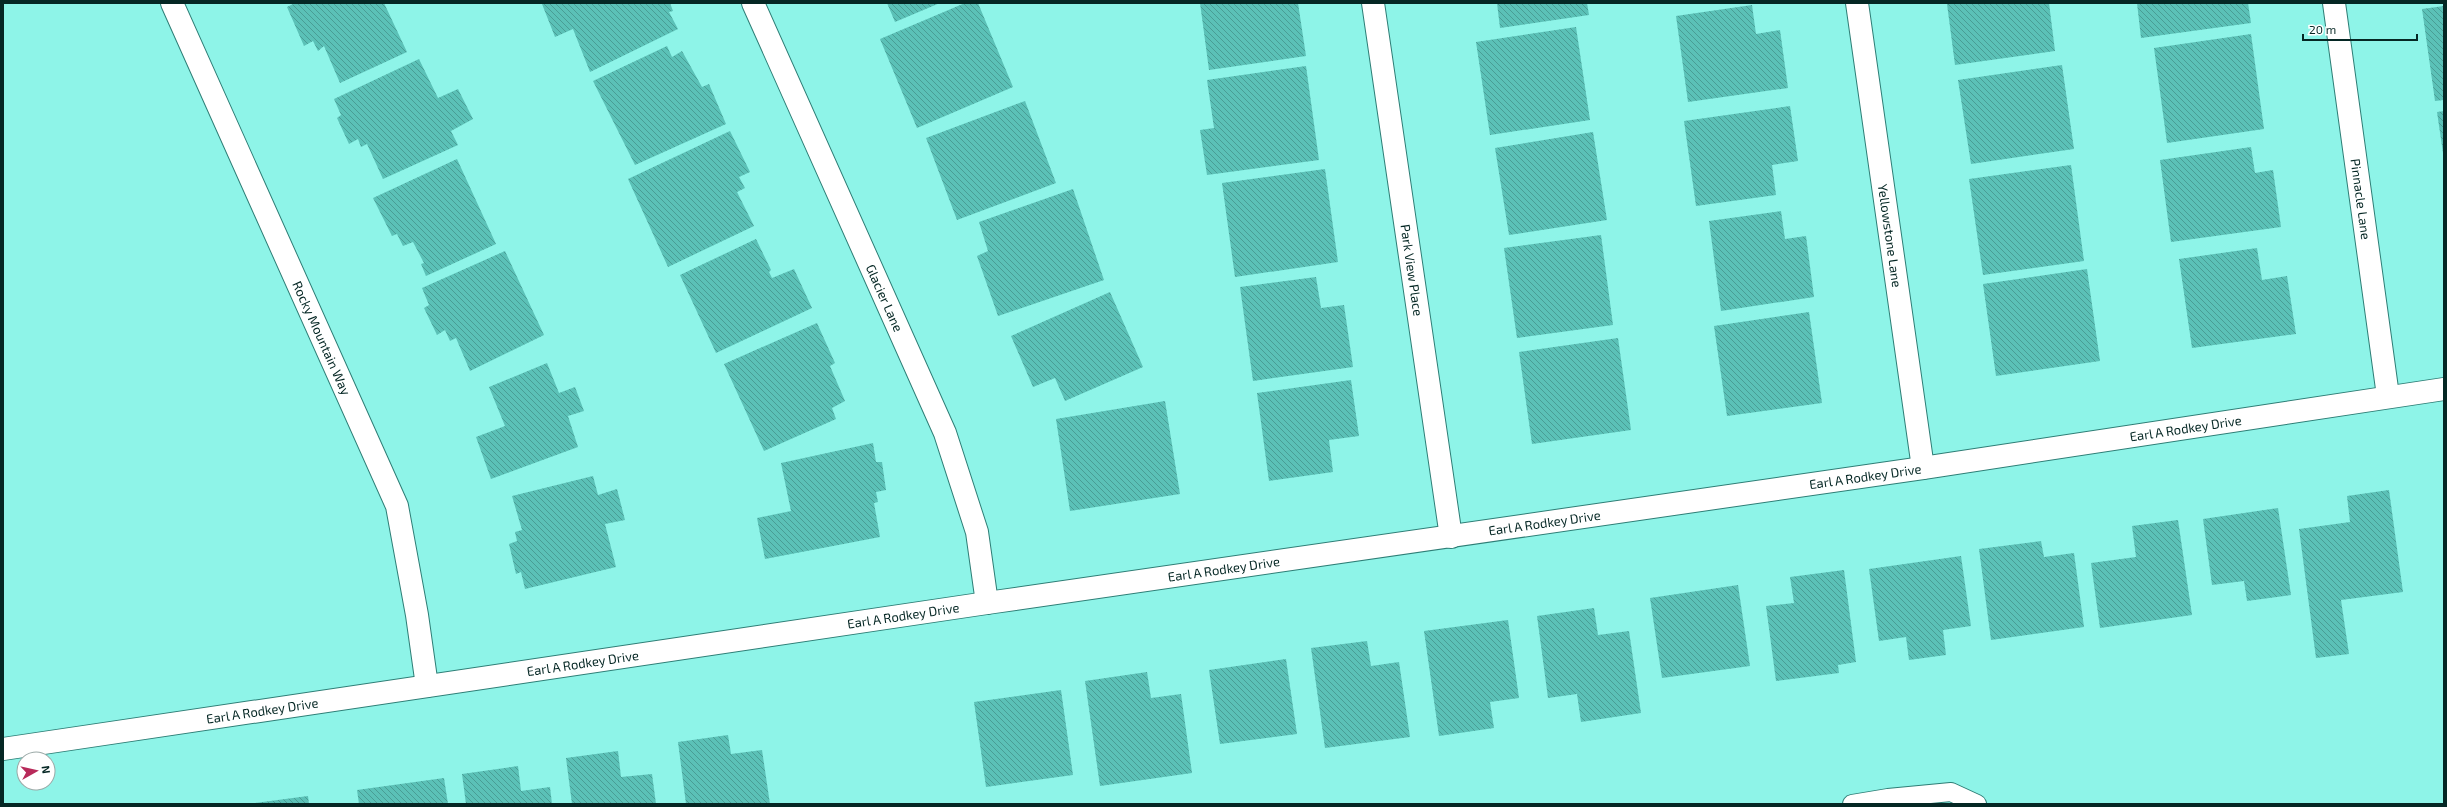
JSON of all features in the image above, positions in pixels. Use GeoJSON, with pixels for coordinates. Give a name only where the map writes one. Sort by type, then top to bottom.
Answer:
{"type":"FeatureCollection","features":[{"type":"Feature","properties":{"kind":"street","name":"Rocky Mountain Way"},"geometry":{"type":"LineString","coordinates":[[172,3],[397,506],[417,615],[427,686]]}},
{"type":"Feature","properties":{"kind":"street","name":"Glacier Lane"},"geometry":{"type":"LineString","coordinates":[[753,3],[945,433],[977,532],[987,603]]}},
{"type":"Feature","properties":{"kind":"street","name":"Park View Place"},"geometry":{"type":"LineString","coordinates":[[1373,3],[1451,537]]}},
{"type":"Feature","properties":{"kind":"street","name":"Yellowstone Lane"},"geometry":{"type":"LineString","coordinates":[[1857,3],[1923,468]]}},
{"type":"Feature","properties":{"kind":"street","name":"Pinnacle Lane"},"geometry":{"type":"LineString","coordinates":[[2334,3],[2388,396]]}},
{"type":"Feature","properties":{"kind":"street","name":"Earl A Rodkey Drive"},"geometry":{"type":"LineString","coordinates":[[3,749],[987,603],[1923,468],[2388,396],[2444,389]]}},
{"type":"Feature","properties":{"kind":"lane"},"geometry":{"type":"LineString","coordinates":[[1852,804],[1888,798],[1951,792],[1977,804]]}},
{"type":"Feature","properties":{"kind":"building"},"geometry":{"type":"Polygon","coordinates":[[[295,3],[384,3],[407,52],[340,83],[324,46],[318,51],[313,41],[304,46],[287,7],[295,3]]]}},
{"type":"Feature","properties":{"kind":"building"},"geometry":{"type":"Polygon","coordinates":[[[670,3],[673,11],[669,12],[678,29],[590,72],[573,29],[555,37],[542,4],[670,3]]]}},
{"type":"Feature","properties":{"kind":"building"},"geometry":{"type":"Polygon","coordinates":[[[887,3],[940,3],[895,22],[887,3]]]}},
{"type":"Feature","properties":{"kind":"building"},"geometry":{"type":"Polygon","coordinates":[[[965,3],[978,3],[1013,87],[917,128],[880,39],[965,3]]]}},
{"type":"Feature","properties":{"kind":"building"},"geometry":{"type":"Polygon","coordinates":[[[1200,3],[1298,3],[1306,56],[1209,70],[1200,3]]]}},
{"type":"Feature","properties":{"kind":"building"},"geometry":{"type":"Polygon","coordinates":[[[1497,3],[1587,3],[1589,15],[1500,28],[1497,3]]]}},
{"type":"Feature","properties":{"kind":"building"},"geometry":{"type":"Polygon","coordinates":[[[2049,3],[2055,51],[1955,65],[1947,4],[2049,3]]]}},
{"type":"Feature","properties":{"kind":"building"},"geometry":{"type":"Polygon","coordinates":[[[2137,3],[2248,3],[2251,23],[2141,38],[2137,3]]]}},
{"type":"Feature","properties":{"kind":"building"},"geometry":{"type":"Polygon","coordinates":[[[1752,5],[1756,34],[1780,30],[1788,88],[1688,102],[1676,16],[1752,5]]]}},
{"type":"Feature","properties":{"kind":"building"},"geometry":{"type":"Polygon","coordinates":[[[2444,6],[2444,100],[2435,101],[2422,9],[2444,6]]]}},
{"type":"Feature","properties":{"kind":"building"},"geometry":{"type":"Polygon","coordinates":[[[1576,27],[1590,120],[1490,135],[1476,42],[1576,27]]]}},
{"type":"Feature","properties":{"kind":"building"},"geometry":{"type":"Polygon","coordinates":[[[2251,34],[2264,129],[2167,143],[2154,48],[2251,34]]]}},
{"type":"Feature","properties":{"kind":"building"},"geometry":{"type":"Polygon","coordinates":[[[667,46],[672,57],[682,51],[702,87],[709,84],[726,124],[635,165],[593,81],[667,46]]]}},
{"type":"Feature","properties":{"kind":"building"},"geometry":{"type":"Polygon","coordinates":[[[419,59],[438,98],[458,89],[473,119],[451,131],[458,145],[383,179],[367,144],[361,147],[358,139],[349,144],[337,118],[341,115],[334,99],[419,59]]]}},
{"type":"Feature","properties":{"kind":"building"},"geometry":{"type":"Polygon","coordinates":[[[2062,65],[2074,149],[1971,164],[1958,80],[2062,65]]]}},
{"type":"Feature","properties":{"kind":"building"},"geometry":{"type":"Polygon","coordinates":[[[1306,66],[1319,160],[1207,175],[1200,130],[1214,128],[1207,80],[1306,66]]]}},
{"type":"Feature","properties":{"kind":"building"},"geometry":{"type":"Polygon","coordinates":[[[1025,101],[1056,183],[957,220],[926,138],[1025,101]]]}},
{"type":"Feature","properties":{"kind":"building"},"geometry":{"type":"Polygon","coordinates":[[[1790,106],[1798,161],[1772,165],[1776,195],[1696,206],[1684,121],[1790,106]]]}},
{"type":"Feature","properties":{"kind":"building"},"geometry":{"type":"Polygon","coordinates":[[[2444,111],[2444,153],[2443,153],[2437,112],[2444,111]]]}},
{"type":"Feature","properties":{"kind":"building"},"geometry":{"type":"Polygon","coordinates":[[[730,131],[750,172],[739,177],[745,188],[737,192],[754,226],[668,267],[628,179],[730,131]]]}},
{"type":"Feature","properties":{"kind":"building"},"geometry":{"type":"Polygon","coordinates":[[[1593,132],[1607,220],[1509,235],[1495,148],[1593,132]]]}},
{"type":"Feature","properties":{"kind":"building"},"geometry":{"type":"Polygon","coordinates":[[[2251,147],[2255,173],[2273,170],[2281,227],[2171,242],[2160,160],[2251,147]]]}},
{"type":"Feature","properties":{"kind":"building"},"geometry":{"type":"Polygon","coordinates":[[[457,159],[496,244],[426,276],[421,264],[424,263],[413,242],[403,246],[397,234],[392,236],[373,198],[457,159]]]}},
{"type":"Feature","properties":{"kind":"building"},"geometry":{"type":"Polygon","coordinates":[[[2071,165],[2084,261],[1983,275],[1969,179],[2071,165]]]}},
{"type":"Feature","properties":{"kind":"building"},"geometry":{"type":"Polygon","coordinates":[[[1325,169],[1338,262],[1235,277],[1222,183],[1325,169]]]}},
{"type":"Feature","properties":{"kind":"building"},"geometry":{"type":"Polygon","coordinates":[[[1073,189],[1104,280],[998,316],[977,256],[988,251],[979,222],[1073,189]]]}},
{"type":"Feature","properties":{"kind":"building"},"geometry":{"type":"Polygon","coordinates":[[[1781,211],[1785,239],[1806,236],[1814,297],[1721,311],[1709,221],[1781,211]]]}},
{"type":"Feature","properties":{"kind":"building"},"geometry":{"type":"Polygon","coordinates":[[[1601,235],[1613,325],[1517,338],[1504,248],[1601,235]]]}},
{"type":"Feature","properties":{"kind":"building"},"geometry":{"type":"Polygon","coordinates":[[[756,239],[771,270],[769,272],[772,278],[794,269],[812,308],[716,353],[680,275],[756,239]]]}},
{"type":"Feature","properties":{"kind":"building"},"geometry":{"type":"Polygon","coordinates":[[[2257,248],[2262,280],[2287,276],[2296,334],[2192,348],[2179,259],[2257,248]]]}},
{"type":"Feature","properties":{"kind":"building"},"geometry":{"type":"Polygon","coordinates":[[[505,251],[544,335],[470,371],[456,338],[450,341],[445,330],[437,335],[424,308],[429,305],[422,288],[505,251]]]}},
{"type":"Feature","properties":{"kind":"building"},"geometry":{"type":"Polygon","coordinates":[[[2087,269],[2100,361],[1996,376],[1983,284],[2087,269]]]}},
{"type":"Feature","properties":{"kind":"building"},"geometry":{"type":"Polygon","coordinates":[[[1316,277],[1321,308],[1344,305],[1353,367],[1253,381],[1240,287],[1316,277]]]}},
{"type":"Feature","properties":{"kind":"building"},"geometry":{"type":"Polygon","coordinates":[[[1110,292],[1143,367],[1065,401],[1055,378],[1033,387],[1011,336],[1110,292]]]}},
{"type":"Feature","properties":{"kind":"building"},"geometry":{"type":"Polygon","coordinates":[[[1809,312],[1822,403],[1727,416],[1714,326],[1809,312]]]}},
{"type":"Feature","properties":{"kind":"building"},"geometry":{"type":"Polygon","coordinates":[[[817,323],[835,363],[830,366],[845,401],[832,408],[836,419],[764,451],[724,364],[817,323]]]}},
{"type":"Feature","properties":{"kind":"building"},"geometry":{"type":"Polygon","coordinates":[[[1618,338],[1631,430],[1532,444],[1519,352],[1618,338]]]}},
{"type":"Feature","properties":{"kind":"building"},"geometry":{"type":"Polygon","coordinates":[[[547,363],[559,393],[575,387],[584,411],[568,416],[578,447],[491,479],[476,437],[505,426],[489,387],[547,363]]]}},
{"type":"Feature","properties":{"kind":"building"},"geometry":{"type":"Polygon","coordinates":[[[1351,380],[1359,436],[1329,440],[1333,472],[1269,481],[1257,393],[1351,380]]]}},
{"type":"Feature","properties":{"kind":"building"},"geometry":{"type":"Polygon","coordinates":[[[1165,401],[1180,494],[1070,511],[1056,419],[1165,401]]]}},
{"type":"Feature","properties":{"kind":"building"},"geometry":{"type":"Polygon","coordinates":[[[873,443],[876,462],[882,462],[886,490],[876,492],[878,502],[874,503],[880,537],[765,559],[757,518],[791,511],[781,463],[873,443]]]}},
{"type":"Feature","properties":{"kind":"building"},"geometry":{"type":"Polygon","coordinates":[[[593,476],[598,495],[617,489],[625,520],[605,524],[616,567],[525,589],[521,572],[516,574],[509,544],[517,541],[515,532],[522,530],[512,496],[593,476]]]}},
{"type":"Feature","properties":{"kind":"building"},"geometry":{"type":"Polygon","coordinates":[[[2389,490],[2403,592],[2341,600],[2349,654],[2316,658],[2299,529],[2350,522],[2347,496],[2389,490]]]}},
{"type":"Feature","properties":{"kind":"building"},"geometry":{"type":"Polygon","coordinates":[[[2278,508],[2291,595],[2247,601],[2244,581],[2212,585],[2203,519],[2278,508]]]}},
{"type":"Feature","properties":{"kind":"building"},"geometry":{"type":"Polygon","coordinates":[[[2178,520],[2192,615],[2100,628],[2091,563],[2136,557],[2132,526],[2178,520]]]}},
{"type":"Feature","properties":{"kind":"building"},"geometry":{"type":"Polygon","coordinates":[[[2041,541],[2044,557],[2074,553],[2084,627],[1991,640],[1979,549],[2041,541]]]}},
{"type":"Feature","properties":{"kind":"building"},"geometry":{"type":"Polygon","coordinates":[[[1961,556],[1971,626],[1943,630],[1946,655],[1909,660],[1906,637],[1879,641],[1869,569],[1961,556]]]}},
{"type":"Feature","properties":{"kind":"building"},"geometry":{"type":"Polygon","coordinates":[[[1844,570],[1856,662],[1838,665],[1839,673],[1776,681],[1766,606],[1794,603],[1790,577],[1844,570]]]}},
{"type":"Feature","properties":{"kind":"building"},"geometry":{"type":"Polygon","coordinates":[[[1738,585],[1750,666],[1662,678],[1650,598],[1738,585]]]}},
{"type":"Feature","properties":{"kind":"building"},"geometry":{"type":"Polygon","coordinates":[[[1594,608],[1598,635],[1629,631],[1641,713],[1581,722],[1577,694],[1548,698],[1537,616],[1594,608]]]}},
{"type":"Feature","properties":{"kind":"building"},"geometry":{"type":"Polygon","coordinates":[[[1508,620],[1519,698],[1490,702],[1494,728],[1439,736],[1424,631],[1508,620]]]}},
{"type":"Feature","properties":{"kind":"building"},"geometry":{"type":"Polygon","coordinates":[[[1367,641],[1371,666],[1399,662],[1410,737],[1325,748],[1311,648],[1367,641]]]}},
{"type":"Feature","properties":{"kind":"building"},"geometry":{"type":"Polygon","coordinates":[[[1286,659],[1297,734],[1220,744],[1209,670],[1286,659]]]}},
{"type":"Feature","properties":{"kind":"building"},"geometry":{"type":"Polygon","coordinates":[[[1147,672],[1151,698],[1181,694],[1192,773],[1100,786],[1085,681],[1147,672]]]}},
{"type":"Feature","properties":{"kind":"building"},"geometry":{"type":"Polygon","coordinates":[[[1061,690],[1073,775],[986,787],[974,702],[1061,690]]]}},
{"type":"Feature","properties":{"kind":"building"},"geometry":{"type":"Polygon","coordinates":[[[728,735],[731,754],[762,750],[770,804],[686,804],[678,742],[728,735]]]}},
{"type":"Feature","properties":{"kind":"building"},"geometry":{"type":"Polygon","coordinates":[[[618,751],[621,777],[652,774],[656,804],[572,804],[566,758],[618,751]]]}},
{"type":"Feature","properties":{"kind":"building"},"geometry":{"type":"Polygon","coordinates":[[[518,766],[521,791],[550,787],[552,804],[466,804],[462,774],[518,766]]]}},
{"type":"Feature","properties":{"kind":"building"},"geometry":{"type":"Polygon","coordinates":[[[444,778],[448,804],[359,804],[357,790],[444,778]]]}},
{"type":"Feature","properties":{"kind":"building"},"geometry":{"type":"Polygon","coordinates":[[[308,796],[309,804],[255,804],[255,803],[308,796]]]}}]}
